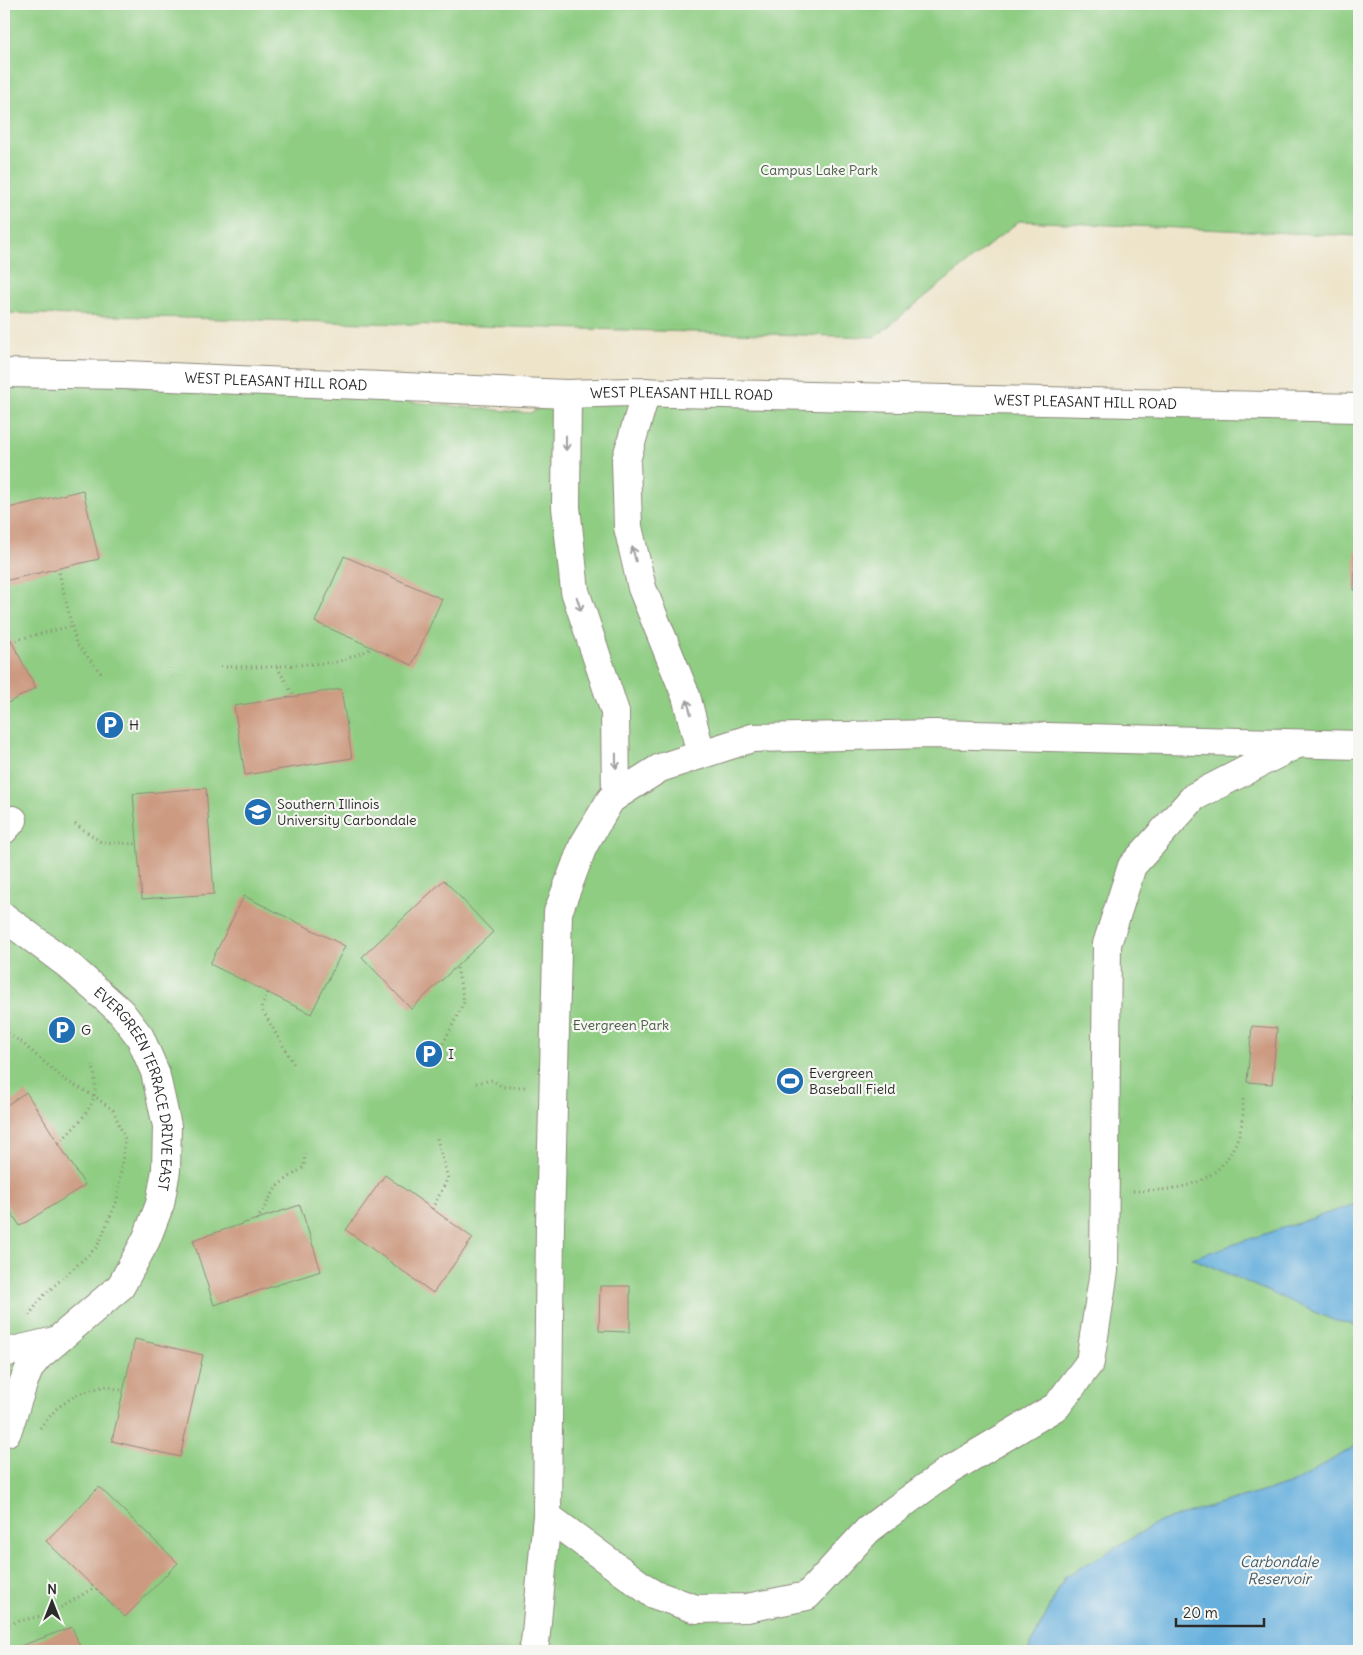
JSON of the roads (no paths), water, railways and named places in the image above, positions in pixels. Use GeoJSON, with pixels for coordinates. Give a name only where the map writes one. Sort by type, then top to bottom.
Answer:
{"type":"FeatureCollection","features":[{"type":"Feature","properties":{"kind":"street","name":"WEST PLEASANT HILL ROAD"},"geometry":{"type":"LineString","coordinates":[[4,373],[124,375],[567,394],[646,392],[1359,408]]}},
{"type":"Feature","properties":{"kind":"street"},"geometry":{"type":"LineString","coordinates":[[646,392],[626,460],[628,528],[642,588],[686,696],[701,754]]}},
{"type":"Feature","properties":{"kind":"street"},"geometry":{"type":"LineString","coordinates":[[567,394],[566,507],[575,591],[615,712],[616,796]]}},
{"type":"Feature","properties":{"kind":"street"},"geometry":{"type":"LineString","coordinates":[[533,1651],[536,1643],[547,1516],[550,1225],[558,912],[583,846],[611,799],[660,768],[752,738],[925,734],[1359,745]]}},
{"type":"Feature","properties":{"kind":"street"},"geometry":{"type":"LineString","coordinates":[[547,1516],[653,1594],[696,1608],[747,1608],[807,1596],[868,1530],[885,1517],[948,1471],[1057,1406],[1090,1362],[1104,1271],[1107,944],[1132,866],[1194,797],[1298,744]]}},
{"type":"Feature","properties":{"kind":"street","name":"EVERGREEN TERRACE DRIVE EAST"},"geometry":{"type":"LineString","coordinates":[[4,917],[67,964],[121,1012],[140,1037],[155,1072],[167,1126],[166,1170],[160,1204],[146,1240],[121,1286],[39,1356],[30,1367],[7,1432]]}},
{"type":"Feature","properties":{"kind":"street"},"geometry":{"type":"LineString","coordinates":[[10,1352],[59,1340]]}},
{"type":"Feature","properties":{"kind":"water"},"geometry":{"type":"Polygon","coordinates":[[[1359,1203],[1359,1326],[1333,1320],[1192,1258],[1359,1203]]]}},
{"type":"Feature","properties":{"kind":"water","name":"Carbondale Reservoir"},"geometry":{"type":"Polygon","coordinates":[[[1359,1444],[1359,1651],[1028,1651],[1065,1577],[1159,1522],[1293,1483],[1359,1444]]]}},
{"type":"Feature","properties":{"kind":"place","name":"H"},"geometry":{"type":"Point","coordinates":[110,725]}},
{"type":"Feature","properties":{"kind":"place","name":"Southern Illinois University Carbondale"},"geometry":{"type":"Point","coordinates":[258,812]}},
{"type":"Feature","properties":{"kind":"place","name":"G"},"geometry":{"type":"Point","coordinates":[62,1030]}},
{"type":"Feature","properties":{"kind":"place","name":"I"},"geometry":{"type":"Point","coordinates":[429,1054]}},
{"type":"Feature","properties":{"kind":"place","name":"Evergreen Baseball Field"},"geometry":{"type":"Point","coordinates":[790,1081]}},
{"type":"Feature","properties":{"kind":"park label","name":"Campus Lake Park"},"geometry":{"type":"Point","coordinates":[819,170]}},
{"type":"Feature","properties":{"kind":"park label","name":"Evergreen Park"},"geometry":{"type":"Point","coordinates":[621,1025]}}]}
